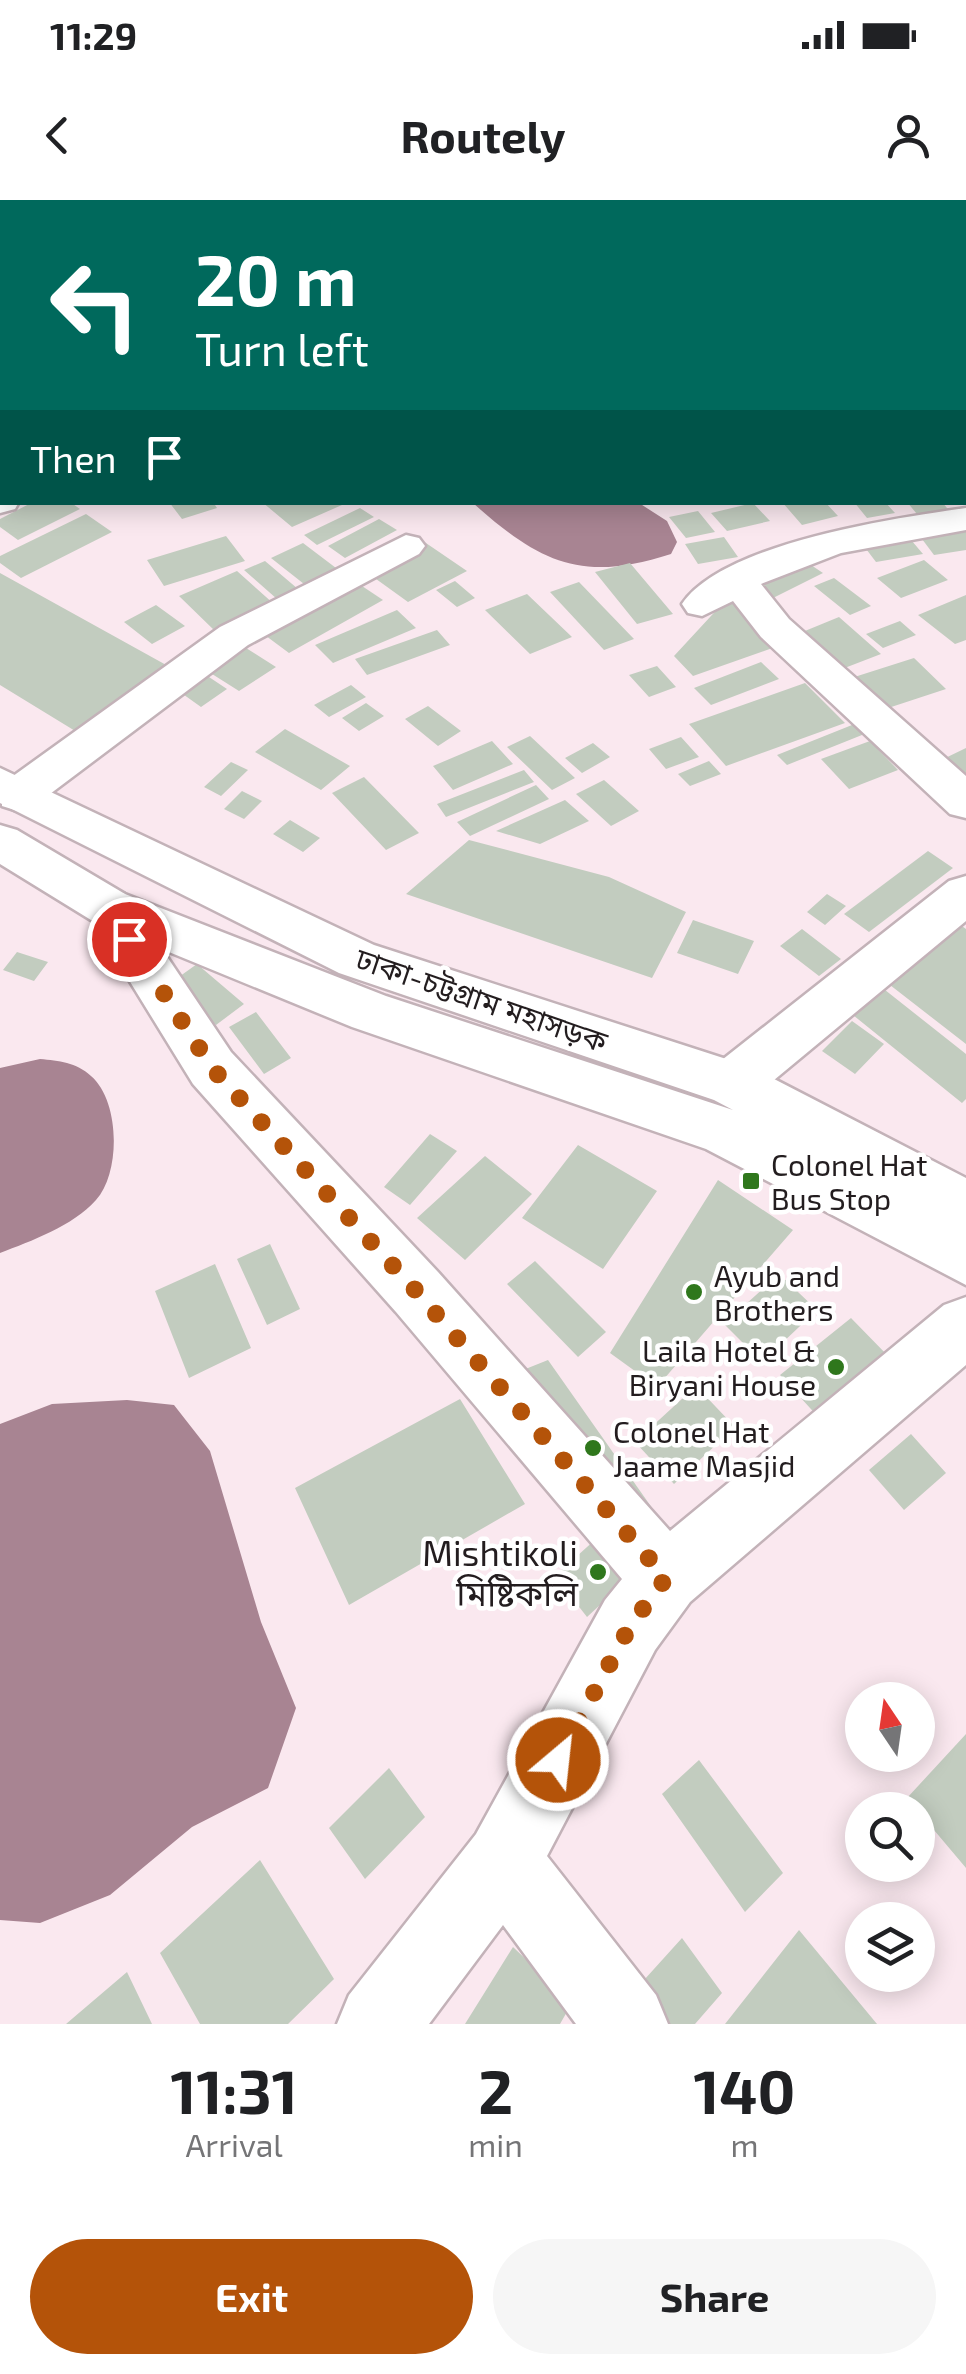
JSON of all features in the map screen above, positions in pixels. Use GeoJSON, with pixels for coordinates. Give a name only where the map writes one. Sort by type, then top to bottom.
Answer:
{"type":"FeatureCollection","features":[{"type":"Feature","properties":{"kind":"main road"},"geometry":{"type":"LineString","coordinates":[[843,505],[867,533]]}},
{"type":"Feature","properties":{"kind":"main road"},"geometry":{"type":"LineString","coordinates":[[702,604],[736,578],[772,562],[867,533],[966,519]]}},
{"type":"Feature","properties":{"kind":"main road"},"geometry":{"type":"LineString","coordinates":[[6,807],[234,636],[406,546]]}},
{"type":"Feature","properties":{"kind":"main road"},"geometry":{"type":"LineString","coordinates":[[736,578],[774,628],[966,802]]}},
{"type":"Feature","properties":{"kind":"main road","name":"ঢাকা-চট্টগ্রাম মহাসড়ক"},"geometry":{"type":"LineString","coordinates":[[6,807],[108,907],[370,1012],[724,1131],[966,1258]]}},
{"type":"Feature","properties":{"kind":"main road","name":"ঢাকা-চট্টগ্রাম মহাসড়ক"},"geometry":{"type":"LineString","coordinates":[[6,807],[357,959],[732,1083],[966,1207]]}},
{"type":"Feature","properties":{"kind":"main road"},"geometry":{"type":"LineString","coordinates":[[732,1083],[966,894]]}},
{"type":"Feature","properties":{"kind":"main road"},"geometry":{"type":"LineString","coordinates":[[108,907],[212,1068],[417,1292],[666,1578]]}},
{"type":"Feature","properties":{"kind":"main road"},"geometry":{"type":"LineString","coordinates":[[378,2024],[503,1861],[630,1626],[666,1578],[966,1326]]}},
{"type":"Feature","properties":{"kind":"main road"},"geometry":{"type":"LineString","coordinates":[[503,1861],[605,2013]]}},
{"type":"Feature","properties":{"kind":"shaded area"},"geometry":{"type":"Polygon","coordinates":[[[475,505],[642,505],[667,521],[677,542],[671,554],[640,563],[587,566],[542,553],[475,505]]]}},
{"type":"Feature","properties":{"kind":"shaded area"},"geometry":{"type":"Polygon","coordinates":[[[40,1059],[79,1068],[101,1087],[108,1102],[114,1137],[110,1172],[96,1200],[76,1218],[0,1253],[0,1068],[40,1059]]]}},
{"type":"Feature","properties":{"kind":"shaded area"},"geometry":{"type":"Polygon","coordinates":[[[127,1400],[174,1405],[210,1451],[261,1622],[296,1708],[268,1788],[192,1827],[110,1895],[40,1923],[0,1920],[0,1424],[52,1404],[127,1400]]]}},
{"type":"Feature","properties":{"kind":"building"},"geometry":{"type":"Polygon","coordinates":[[[27,505],[74,505],[80,509],[18,540],[0,527],[0,519],[27,505]]]}},
{"type":"Feature","properties":{"kind":"building"},"geometry":{"type":"Polygon","coordinates":[[[171,505],[217,508],[182,519],[171,505]]]}},
{"type":"Feature","properties":{"kind":"building"},"geometry":{"type":"Polygon","coordinates":[[[266,505],[342,505],[292,527],[266,505]]]}},
{"type":"Feature","properties":{"kind":"building"},"geometry":{"type":"Polygon","coordinates":[[[755,505],[770,521],[727,531],[711,513],[755,505]]]}},
{"type":"Feature","properties":{"kind":"building"},"geometry":{"type":"Polygon","coordinates":[[[785,505],[828,505],[838,516],[802,525],[785,505]]]}},
{"type":"Feature","properties":{"kind":"building"},"geometry":{"type":"Polygon","coordinates":[[[856,505],[888,505],[895,513],[867,518],[856,505]]]}},
{"type":"Feature","properties":{"kind":"building"},"geometry":{"type":"Polygon","coordinates":[[[909,505],[944,505],[952,514],[921,519],[909,505]]]}},
{"type":"Feature","properties":{"kind":"building"},"geometry":{"type":"Polygon","coordinates":[[[360,508],[374,517],[317,545],[304,535],[360,508]]]}},
{"type":"Feature","properties":{"kind":"building"},"geometry":{"type":"Polygon","coordinates":[[[698,511],[715,532],[686,538],[669,517],[698,511]]]}},
{"type":"Feature","properties":{"kind":"building"},"geometry":{"type":"Polygon","coordinates":[[[86,514],[112,532],[21,578],[0,563],[0,556],[86,514]]]}},
{"type":"Feature","properties":{"kind":"building"},"geometry":{"type":"Polygon","coordinates":[[[379,519],[397,530],[345,558],[328,546],[379,519]]]}},
{"type":"Feature","properties":{"kind":"building"},"geometry":{"type":"Polygon","coordinates":[[[966,527],[966,550],[934,555],[919,535],[966,527]]]}},
{"type":"Feature","properties":{"kind":"building"},"geometry":{"type":"Polygon","coordinates":[[[906,534],[923,554],[876,562],[860,541],[906,534]]]}},
{"type":"Feature","properties":{"kind":"building"},"geometry":{"type":"Polygon","coordinates":[[[226,536],[245,561],[164,586],[147,560],[226,536]]]}},
{"type":"Feature","properties":{"kind":"building"},"geometry":{"type":"Polygon","coordinates":[[[724,537],[738,557],[698,564],[685,544],[724,537]]]}},
{"type":"Feature","properties":{"kind":"building"},"geometry":{"type":"Polygon","coordinates":[[[423,541],[467,571],[408,602],[365,571],[423,541]]]}},
{"type":"Feature","properties":{"kind":"building"},"geometry":{"type":"Polygon","coordinates":[[[303,543],[336,568],[304,584],[271,558],[303,543]]]}},
{"type":"Feature","properties":{"kind":"building"},"geometry":{"type":"Polygon","coordinates":[[[924,560],[948,580],[901,598],[877,578],[924,560]]]}},
{"type":"Feature","properties":{"kind":"building"},"geometry":{"type":"Polygon","coordinates":[[[265,561],[298,589],[277,599],[244,570],[265,561]]]}},
{"type":"Feature","properties":{"kind":"building"},"geometry":{"type":"Polygon","coordinates":[[[805,561],[823,573],[767,601],[749,588],[805,561]]]}},
{"type":"Feature","properties":{"kind":"building"},"geometry":{"type":"Polygon","coordinates":[[[630,563],[673,614],[637,624],[595,572],[630,563]]]}},
{"type":"Feature","properties":{"kind":"building"},"geometry":{"type":"Polygon","coordinates":[[[237,571],[275,605],[216,632],[179,596],[237,571]]]}},
{"type":"Feature","properties":{"kind":"building"},"geometry":{"type":"Polygon","coordinates":[[[0,573],[177,671],[85,737],[0,685],[0,573]]]}},
{"type":"Feature","properties":{"kind":"building"},"geometry":{"type":"Polygon","coordinates":[[[350,578],[383,600],[289,653],[258,630],[350,578]]]}},
{"type":"Feature","properties":{"kind":"building"},"geometry":{"type":"Polygon","coordinates":[[[834,578],[871,606],[850,615],[814,586],[834,578]]]}},
{"type":"Feature","properties":{"kind":"building"},"geometry":{"type":"Polygon","coordinates":[[[455,581],[475,598],[457,607],[436,590],[455,581]]]}},
{"type":"Feature","properties":{"kind":"building"},"geometry":{"type":"Polygon","coordinates":[[[579,582],[634,639],[604,650],[550,592],[579,582]]]}},
{"type":"Feature","properties":{"kind":"building"},"geometry":{"type":"Polygon","coordinates":[[[527,594],[572,637],[530,654],[485,610],[527,594]]]}},
{"type":"Feature","properties":{"kind":"building"},"geometry":{"type":"Polygon","coordinates":[[[966,595],[966,640],[955,644],[918,615],[966,595]]]}},
{"type":"Feature","properties":{"kind":"building"},"geometry":{"type":"Polygon","coordinates":[[[723,603],[748,604],[778,646],[693,676],[674,656],[723,603]]]}},
{"type":"Feature","properties":{"kind":"building"},"geometry":{"type":"Polygon","coordinates":[[[156,605],[185,626],[152,644],[124,622],[156,605]]]}},
{"type":"Feature","properties":{"kind":"building"},"geometry":{"type":"Polygon","coordinates":[[[397,610],[416,628],[333,663],[315,645],[397,610]]]}},
{"type":"Feature","properties":{"kind":"building"},"geometry":{"type":"Polygon","coordinates":[[[839,617],[881,654],[842,669],[800,633],[839,617]]]}},
{"type":"Feature","properties":{"kind":"building"},"geometry":{"type":"Polygon","coordinates":[[[900,621],[916,635],[883,648],[866,634],[900,621]]]}},
{"type":"Feature","properties":{"kind":"building"},"geometry":{"type":"Polygon","coordinates":[[[437,630],[450,645],[367,675],[355,659],[437,630]]]}},
{"type":"Feature","properties":{"kind":"building"},"geometry":{"type":"Polygon","coordinates":[[[238,643],[276,667],[239,691],[201,667],[238,643]]]}},
{"type":"Feature","properties":{"kind":"building"},"geometry":{"type":"Polygon","coordinates":[[[914,658],[946,689],[876,712],[845,680],[914,658]]]}},
{"type":"Feature","properties":{"kind":"building"},"geometry":{"type":"Polygon","coordinates":[[[761,662],[779,679],[711,705],[694,688],[761,662]]]}},
{"type":"Feature","properties":{"kind":"building"},"geometry":{"type":"Polygon","coordinates":[[[657,666],[676,687],[649,697],[629,675],[657,666]]]}},
{"type":"Feature","properties":{"kind":"building"},"geometry":{"type":"Polygon","coordinates":[[[206,675],[227,689],[201,707],[180,692],[206,675]]]}},
{"type":"Feature","properties":{"kind":"building"},"geometry":{"type":"Polygon","coordinates":[[[805,683],[845,723],[726,766],[689,724],[805,683]]]}},
{"type":"Feature","properties":{"kind":"building"},"geometry":{"type":"Polygon","coordinates":[[[351,685],[366,697],[329,717],[314,705],[351,685]]]}},
{"type":"Feature","properties":{"kind":"building"},"geometry":{"type":"Polygon","coordinates":[[[366,703],[384,716],[359,731],[342,718],[366,703]]]}},
{"type":"Feature","properties":{"kind":"building"},"geometry":{"type":"Polygon","coordinates":[[[428,706],[461,731],[438,746],[405,719],[428,706]]]}},
{"type":"Feature","properties":{"kind":"building"},"geometry":{"type":"Polygon","coordinates":[[[857,723],[867,733],[787,765],[777,755],[857,723]]]}},
{"type":"Feature","properties":{"kind":"building"},"geometry":{"type":"Polygon","coordinates":[[[285,729],[350,766],[321,790],[255,752],[285,729]]]}},
{"type":"Feature","properties":{"kind":"building"},"geometry":{"type":"Polygon","coordinates":[[[530,736],[575,778],[552,790],[507,747],[530,736]]]}},
{"type":"Feature","properties":{"kind":"building"},"geometry":{"type":"Polygon","coordinates":[[[681,737],[699,757],[666,769],[649,749],[681,737]]]}},
{"type":"Feature","properties":{"kind":"building"},"geometry":{"type":"Polygon","coordinates":[[[492,741],[513,764],[453,790],[433,766],[492,741]]]}},
{"type":"Feature","properties":{"kind":"building"},"geometry":{"type":"Polygon","coordinates":[[[870,741],[898,770],[849,789],[821,759],[870,741]]]}},
{"type":"Feature","properties":{"kind":"building"},"geometry":{"type":"Polygon","coordinates":[[[593,743],[610,757],[582,773],[565,758],[593,743]]]}},
{"type":"Feature","properties":{"kind":"building"},"geometry":{"type":"Polygon","coordinates":[[[966,748],[966,789],[935,763],[966,748]]]}},
{"type":"Feature","properties":{"kind":"building"},"geometry":{"type":"Polygon","coordinates":[[[709,761],[721,774],[690,786],[678,774],[709,761]]]}},
{"type":"Feature","properties":{"kind":"building"},"geometry":{"type":"Polygon","coordinates":[[[231,762],[248,770],[221,796],[204,787],[231,762]]]}},
{"type":"Feature","properties":{"kind":"building"},"geometry":{"type":"Polygon","coordinates":[[[524,770],[534,782],[446,817],[437,804],[524,770]]]}},
{"type":"Feature","properties":{"kind":"building"},"geometry":{"type":"Polygon","coordinates":[[[364,777],[419,833],[386,850],[332,793],[364,777]]]}},
{"type":"Feature","properties":{"kind":"building"},"geometry":{"type":"Polygon","coordinates":[[[604,780],[639,811],[611,826],[576,794],[604,780]]]}},
{"type":"Feature","properties":{"kind":"building"},"geometry":{"type":"Polygon","coordinates":[[[536,785],[549,799],[470,836],[457,822],[536,785]]]}},
{"type":"Feature","properties":{"kind":"building"},"geometry":{"type":"Polygon","coordinates":[[[242,791],[262,801],[244,819],[224,809],[242,791]]]}},
{"type":"Feature","properties":{"kind":"building"},"geometry":{"type":"Polygon","coordinates":[[[565,800],[589,821],[540,844],[496,831],[565,800]]]}},
{"type":"Feature","properties":{"kind":"building"},"geometry":{"type":"Polygon","coordinates":[[[290,820],[320,838],[303,852],[273,834],[290,820]]]}},
{"type":"Feature","properties":{"kind":"building"},"geometry":{"type":"Polygon","coordinates":[[[469,840],[609,877],[686,912],[652,978],[406,894],[469,840]]]}},
{"type":"Feature","properties":{"kind":"building"},"geometry":{"type":"Polygon","coordinates":[[[928,851],[953,868],[869,932],[844,914],[928,851]]]}},
{"type":"Feature","properties":{"kind":"building"},"geometry":{"type":"Polygon","coordinates":[[[827,894],[846,906],[825,925],[807,912],[827,894]]]}},
{"type":"Feature","properties":{"kind":"building"},"geometry":{"type":"Polygon","coordinates":[[[693,920],[754,941],[738,974],[677,953],[693,920]]]}},
{"type":"Feature","properties":{"kind":"building"},"geometry":{"type":"Polygon","coordinates":[[[955,921],[966,929],[966,1044],[881,978],[955,921]]]}},
{"type":"Feature","properties":{"kind":"building"},"geometry":{"type":"Polygon","coordinates":[[[802,929],[841,959],[819,976],[780,946],[802,929]]]}},
{"type":"Feature","properties":{"kind":"building"},"geometry":{"type":"Polygon","coordinates":[[[17,952],[48,962],[34,981],[3,970],[17,952]]]}},
{"type":"Feature","properties":{"kind":"building"},"geometry":{"type":"Polygon","coordinates":[[[197,964],[244,1004],[216,1025],[169,984],[197,964]]]}},
{"type":"Feature","properties":{"kind":"building"},"geometry":{"type":"Polygon","coordinates":[[[880,986],[966,1054],[966,1099],[962,1103],[848,1011],[880,986]]]}},
{"type":"Feature","properties":{"kind":"building"},"geometry":{"type":"Polygon","coordinates":[[[256,1012],[291,1058],[264,1074],[229,1027],[256,1012]]]}},
{"type":"Feature","properties":{"kind":"building"},"geometry":{"type":"Polygon","coordinates":[[[852,1021],[884,1044],[855,1074],[822,1051],[852,1021]]]}},
{"type":"Feature","properties":{"kind":"building"},"geometry":{"type":"Polygon","coordinates":[[[430,1134],[457,1151],[410,1205],[384,1187],[430,1134]]]}},
{"type":"Feature","properties":{"kind":"building"},"geometry":{"type":"Polygon","coordinates":[[[578,1145],[657,1191],[603,1269],[522,1218],[578,1145]]]}},
{"type":"Feature","properties":{"kind":"building"},"geometry":{"type":"Polygon","coordinates":[[[485,1156],[532,1194],[465,1260],[417,1218],[485,1156]]]}},
{"type":"Feature","properties":{"kind":"building","name":"Ayub and Brothers"},"geometry":{"type":"Polygon","coordinates":[[[718,1180],[793,1230],[657,1387],[610,1353],[718,1180]]]}},
{"type":"Feature","properties":{"kind":"building"},"geometry":{"type":"Polygon","coordinates":[[[270,1244],[300,1309],[267,1325],[237,1259],[270,1244]]]}},
{"type":"Feature","properties":{"kind":"building"},"geometry":{"type":"Polygon","coordinates":[[[535,1261],[606,1332],[578,1357],[507,1284],[535,1261]]]}},
{"type":"Feature","properties":{"kind":"building"},"geometry":{"type":"Polygon","coordinates":[[[215,1264],[251,1348],[189,1378],[155,1291],[215,1264]]]}},
{"type":"Feature","properties":{"kind":"building"},"geometry":{"type":"Polygon","coordinates":[[[779,1274],[817,1310],[762,1362],[724,1324],[779,1274]]]}},
{"type":"Feature","properties":{"kind":"building","name":"Laila Hotel & Biryani House"},"geometry":{"type":"Polygon","coordinates":[[[851,1318],[891,1359],[820,1419],[780,1375],[851,1318]]]}},
{"type":"Feature","properties":{"kind":"building"},"geometry":{"type":"Polygon","coordinates":[[[548,1360],[664,1525],[523,1370],[548,1360]]]}},
{"type":"Feature","properties":{"kind":"building"},"geometry":{"type":"Polygon","coordinates":[[[696,1386],[735,1427],[674,1484],[635,1442],[696,1386]]]}},
{"type":"Feature","properties":{"kind":"building"},"geometry":{"type":"Polygon","coordinates":[[[460,1399],[525,1504],[349,1605],[295,1488],[460,1399]]]}},
{"type":"Feature","properties":{"kind":"building"},"geometry":{"type":"Polygon","coordinates":[[[911,1434],[946,1473],[904,1510],[869,1470],[911,1434]]]}},
{"type":"Feature","properties":{"kind":"building","name":"Mishtikoli মিষ্টিকলি"},"geometry":{"type":"Polygon","coordinates":[[[608,1528],[641,1567],[587,1617],[555,1576],[608,1528]]]}},
{"type":"Feature","properties":{"kind":"building"},"geometry":{"type":"Polygon","coordinates":[[[966,1734],[966,1868],[935,1831],[935,1792],[913,1792],[966,1734]]]}},
{"type":"Feature","properties":{"kind":"building"},"geometry":{"type":"Polygon","coordinates":[[[699,1760],[783,1873],[745,1912],[662,1794],[699,1760]]]}},
{"type":"Feature","properties":{"kind":"building"},"geometry":{"type":"Polygon","coordinates":[[[389,1768],[425,1817],[365,1879],[329,1828],[389,1768]]]}},
{"type":"Feature","properties":{"kind":"building"},"geometry":{"type":"Polygon","coordinates":[[[260,1860],[334,1979],[288,2024],[200,2024],[160,1953],[260,1860]]]}},
{"type":"Feature","properties":{"kind":"building"},"geometry":{"type":"Polygon","coordinates":[[[799,1930],[845,1985],[845,1992],[850,1992],[877,2024],[725,2024],[799,1930]]]}},
{"type":"Feature","properties":{"kind":"building"},"geometry":{"type":"Polygon","coordinates":[[[682,1938],[722,1993],[695,2024],[659,2024],[635,1990],[682,1938]]]}},
{"type":"Feature","properties":{"kind":"building"},"geometry":{"type":"Polygon","coordinates":[[[513,1947],[572,2003],[560,2024],[465,2024],[513,1947]]]}},
{"type":"Feature","properties":{"kind":"building"},"geometry":{"type":"Polygon","coordinates":[[[127,1972],[152,2024],[66,2024],[127,1972]]]}},
{"type":"Feature","properties":{"kind":"place","name":"Colonel Hat Bus Stop"},"geometry":{"type":"Point","coordinates":[751,1181]}},
{"type":"Feature","properties":{"kind":"place","name":"Ayub and Brothers"},"geometry":{"type":"Point","coordinates":[694,1292]}},
{"type":"Feature","properties":{"kind":"place","name":"Laila Hotel & Biryani House"},"geometry":{"type":"Point","coordinates":[836,1367]}},
{"type":"Feature","properties":{"kind":"place","name":"Colonel Hat Jaame Masjid"},"geometry":{"type":"Point","coordinates":[593,1448]}},
{"type":"Feature","properties":{"kind":"place","name":"Mishtikoli মিষ্টিকলি"},"geometry":{"type":"Point","coordinates":[598,1572]}},
{"type":"Feature","properties":{"kind":"route"},"geometry":{"type":"LineString","coordinates":[[129,939],[212,1068],[417,1292],[666,1578],[630,1626],[558,1760]]}}]}
